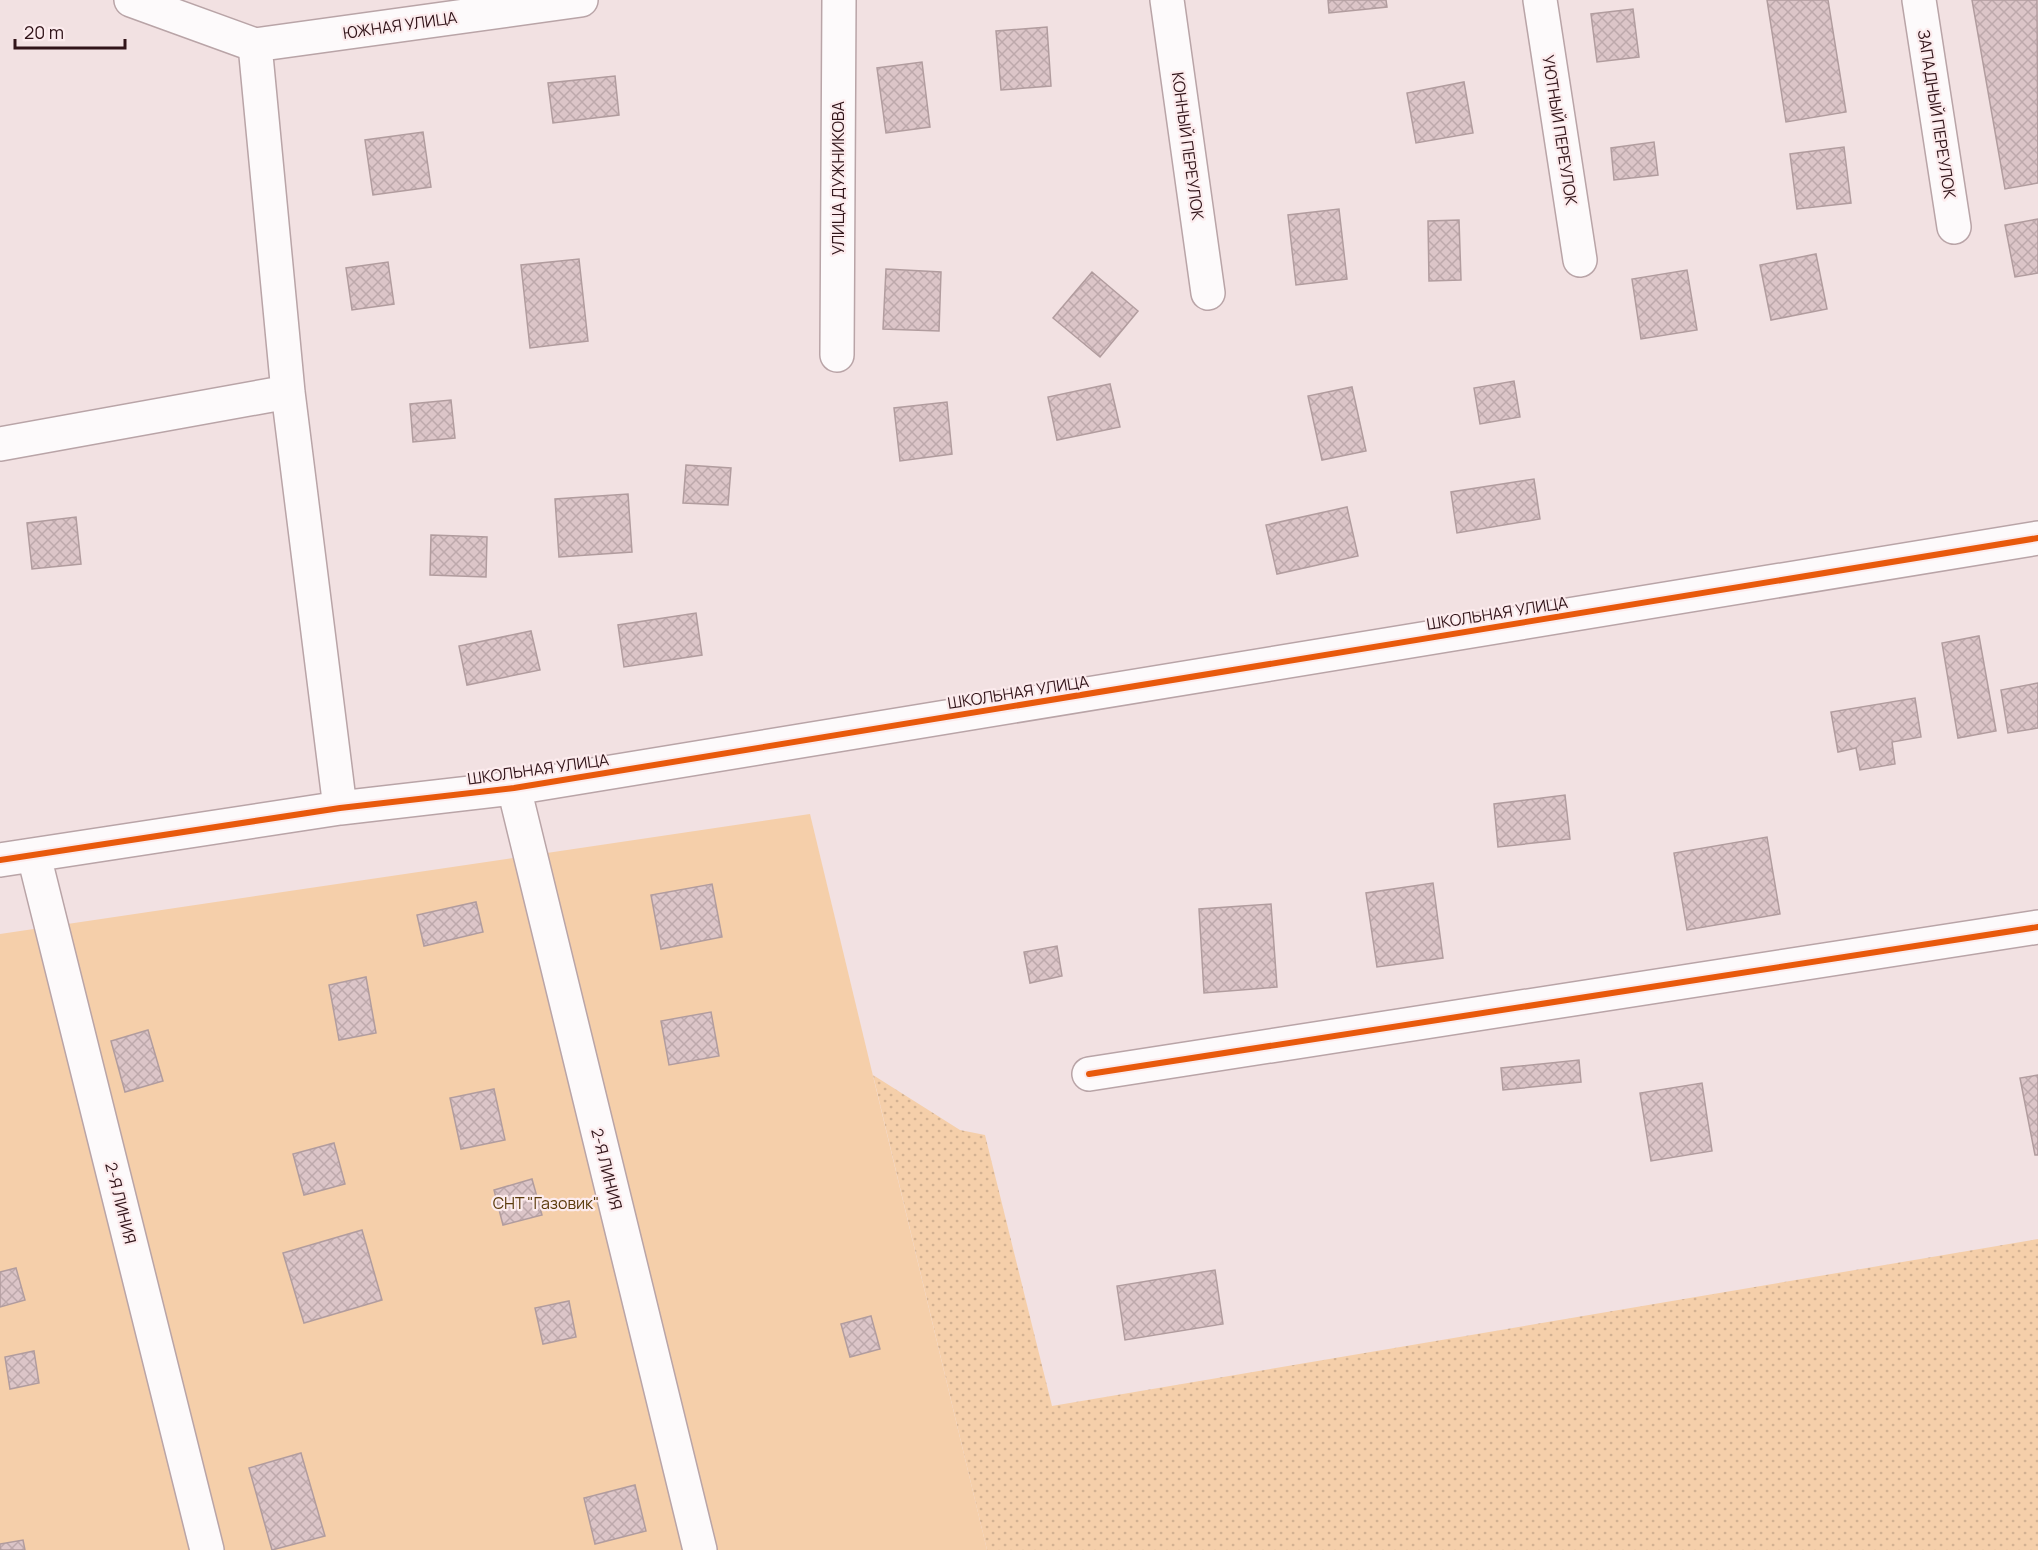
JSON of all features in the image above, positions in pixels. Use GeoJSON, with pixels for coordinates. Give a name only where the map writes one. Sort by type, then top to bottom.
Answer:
{"type":"FeatureCollection","features":[{"type":"Feature","properties":{"kind":"street"},"geometry":{"type":"LineString","coordinates":[[131,0],[255,45],[288,392],[340,808]]}},
{"type":"Feature","properties":{"kind":"street","name":"ЮЖНАЯ УЛИЦА"},"geometry":{"type":"LineString","coordinates":[[255,45],[581,0]]}},
{"type":"Feature","properties":{"kind":"street","name":"УЛИЦА ДУЖНИКОВА"},"geometry":{"type":"LineString","coordinates":[[837,355],[838,0]]}},
{"type":"Feature","properties":{"kind":"street","name":"КОННЫЙ ПЕРЕУЛОК"},"geometry":{"type":"LineString","coordinates":[[1167,0],[1208,293]]}},
{"type":"Feature","properties":{"kind":"street","name":"УЮТНЫЙ ПЕРЕУЛОК"},"geometry":{"type":"LineString","coordinates":[[1540,0],[1580,260]]}},
{"type":"Feature","properties":{"kind":"street","name":"ЗАПАДНЫЙ ПЕРЕУЛОК"},"geometry":{"type":"LineString","coordinates":[[1919,0],[1954,227]]}},
{"type":"Feature","properties":{"kind":"street"},"geometry":{"type":"LineString","coordinates":[[0,444],[288,392]]}},
{"type":"Feature","properties":{"kind":"street","name":"ШКОЛЬНАЯ УЛИЦА"},"geometry":{"type":"LineString","coordinates":[[0,860],[340,808],[514,788],[2038,538]]}},
{"type":"Feature","properties":{"kind":"street","name":"2-Я ЛИНИЯ"},"geometry":{"type":"LineString","coordinates":[[514,788],[700,1550]]}},
{"type":"Feature","properties":{"kind":"street","name":"2-Я ЛИНИЯ"},"geometry":{"type":"LineString","coordinates":[[34,856],[207,1550]]}},
{"type":"Feature","properties":{"kind":"street"},"geometry":{"type":"LineString","coordinates":[[1089,1074],[2038,927]]}},
{"type":"Feature","properties":{"kind":"green space","name":"СНТ \"Газовик\""},"geometry":{"type":"Polygon","coordinates":[[[810,814],[987,1550],[0,1550],[0,934],[810,814]]]}},
{"type":"Feature","properties":{"kind":"green space"},"geometry":{"type":"Polygon","coordinates":[[[873,1075],[960,1130],[985,1135],[1052,1406],[2038,1239],[2038,1550],[987,1550],[873,1075]]]}},
{"type":"Feature","properties":{"kind":"building"},"geometry":{"type":"Polygon","coordinates":[[[1328,0],[1386,0],[1387,7],[1329,13],[1328,0]]]}},
{"type":"Feature","properties":{"kind":"building"},"geometry":{"type":"Polygon","coordinates":[[[1767,0],[1828,0],[1846,112],[1786,122],[1767,0]]]}},
{"type":"Feature","properties":{"kind":"building"},"geometry":{"type":"Polygon","coordinates":[[[1972,0],[2037,0],[2038,183],[2005,189],[1972,0]]]}},
{"type":"Feature","properties":{"kind":"building"},"geometry":{"type":"Polygon","coordinates":[[[1633,9],[1639,57],[1597,62],[1591,14],[1633,9]]]}},
{"type":"Feature","properties":{"kind":"building"},"geometry":{"type":"Polygon","coordinates":[[[1047,27],[1051,86],[1001,90],[996,31],[1047,27]]]}},
{"type":"Feature","properties":{"kind":"building"},"geometry":{"type":"Polygon","coordinates":[[[922,62],[930,127],[886,133],[877,68],[922,62]]]}},
{"type":"Feature","properties":{"kind":"building"},"geometry":{"type":"Polygon","coordinates":[[[615,76],[619,115],[553,123],[548,83],[615,76]]]}},
{"type":"Feature","properties":{"kind":"building"},"geometry":{"type":"Polygon","coordinates":[[[1464,82],[1473,133],[1416,143],[1407,93],[1464,82]]]}},
{"type":"Feature","properties":{"kind":"building"},"geometry":{"type":"Polygon","coordinates":[[[423,132],[431,187],[373,195],[365,140],[423,132]]]}},
{"type":"Feature","properties":{"kind":"building"},"geometry":{"type":"Polygon","coordinates":[[[1654,142],[1658,175],[1614,180],[1611,148],[1654,142]]]}},
{"type":"Feature","properties":{"kind":"building"},"geometry":{"type":"Polygon","coordinates":[[[1844,147],[1851,203],[1797,209],[1790,154],[1844,147]]]}},
{"type":"Feature","properties":{"kind":"building"},"geometry":{"type":"Polygon","coordinates":[[[1339,209],[1347,279],[1296,285],[1288,215],[1339,209]]]}},
{"type":"Feature","properties":{"kind":"building"},"geometry":{"type":"Polygon","coordinates":[[[2038,219],[2038,273],[2015,277],[2005,225],[2038,219]]]}},
{"type":"Feature","properties":{"kind":"building"},"geometry":{"type":"Polygon","coordinates":[[[1459,220],[1461,280],[1429,281],[1428,221],[1459,220]]]}},
{"type":"Feature","properties":{"kind":"building"},"geometry":{"type":"Polygon","coordinates":[[[1816,254],[1827,309],[1771,320],[1760,265],[1816,254]]]}},
{"type":"Feature","properties":{"kind":"building"},"geometry":{"type":"Polygon","coordinates":[[[579,259],[588,341],[530,348],[521,265],[579,259]]]}},
{"type":"Feature","properties":{"kind":"building"},"geometry":{"type":"Polygon","coordinates":[[[388,262],[394,304],[352,310],[346,268],[388,262]]]}},
{"type":"Feature","properties":{"kind":"building"},"geometry":{"type":"Polygon","coordinates":[[[886,269],[941,272],[939,331],[883,329],[886,269]]]}},
{"type":"Feature","properties":{"kind":"building"},"geometry":{"type":"Polygon","coordinates":[[[1687,270],[1697,330],[1641,339],[1632,279],[1687,270]]]}},
{"type":"Feature","properties":{"kind":"building"},"geometry":{"type":"Polygon","coordinates":[[[1092,272],[1138,311],[1100,357],[1053,318],[1092,272]]]}},
{"type":"Feature","properties":{"kind":"building"},"geometry":{"type":"Polygon","coordinates":[[[1514,381],[1520,417],[1480,424],[1474,388],[1514,381]]]}},
{"type":"Feature","properties":{"kind":"building"},"geometry":{"type":"Polygon","coordinates":[[[1110,384],[1120,427],[1057,440],[1048,397],[1110,384]]]}},
{"type":"Feature","properties":{"kind":"building"},"geometry":{"type":"Polygon","coordinates":[[[1352,387],[1366,451],[1322,460],[1308,396],[1352,387]]]}},
{"type":"Feature","properties":{"kind":"building"},"geometry":{"type":"Polygon","coordinates":[[[451,400],[455,438],[413,442],[410,404],[451,400]]]}},
{"type":"Feature","properties":{"kind":"building"},"geometry":{"type":"Polygon","coordinates":[[[947,402],[952,454],[900,461],[894,408],[947,402]]]}},
{"type":"Feature","properties":{"kind":"building"},"geometry":{"type":"Polygon","coordinates":[[[686,465],[731,468],[728,505],[683,503],[686,465]]]}},
{"type":"Feature","properties":{"kind":"building"},"geometry":{"type":"Polygon","coordinates":[[[1534,479],[1540,519],[1457,533],[1451,492],[1534,479]]]}},
{"type":"Feature","properties":{"kind":"building"},"geometry":{"type":"Polygon","coordinates":[[[628,494],[632,552],[559,557],[555,499],[628,494]]]}},
{"type":"Feature","properties":{"kind":"building"},"geometry":{"type":"Polygon","coordinates":[[[1347,507],[1358,556],[1277,574],[1266,525],[1347,507]]]}},
{"type":"Feature","properties":{"kind":"building"},"geometry":{"type":"Polygon","coordinates":[[[76,517],[81,564],[32,569],[27,523],[76,517]]]}},
{"type":"Feature","properties":{"kind":"building"},"geometry":{"type":"Polygon","coordinates":[[[431,535],[487,537],[486,577],[430,575],[431,535]]]}},
{"type":"Feature","properties":{"kind":"building"},"geometry":{"type":"Polygon","coordinates":[[[696,613],[702,655],[624,667],[618,625],[696,613]]]}},
{"type":"Feature","properties":{"kind":"building"},"geometry":{"type":"Polygon","coordinates":[[[531,631],[540,670],[467,685],[459,646],[531,631]]]}},
{"type":"Feature","properties":{"kind":"building"},"geometry":{"type":"Polygon","coordinates":[[[1979,636],[1996,731],[1958,738],[1942,643],[1979,636]]]}},
{"type":"Feature","properties":{"kind":"building"},"geometry":{"type":"Polygon","coordinates":[[[2038,683],[2038,728],[2008,733],[2001,690],[2038,683]]]}},
{"type":"Feature","properties":{"kind":"building"},"geometry":{"type":"Polygon","coordinates":[[[1915,698],[1921,737],[1892,742],[1895,764],[1860,770],[1856,748],[1838,752],[1831,712],[1915,698]]]}},
{"type":"Feature","properties":{"kind":"building"},"geometry":{"type":"Polygon","coordinates":[[[1565,795],[1570,839],[1498,847],[1494,804],[1565,795]]]}},
{"type":"Feature","properties":{"kind":"building"},"geometry":{"type":"Polygon","coordinates":[[[1767,837],[1780,914],[1687,930],[1674,853],[1767,837]]]}},
{"type":"Feature","properties":{"kind":"building"},"geometry":{"type":"Polygon","coordinates":[[[1433,883],[1443,958],[1377,967],[1366,893],[1433,883]]]}},
{"type":"Feature","properties":{"kind":"building"},"geometry":{"type":"Polygon","coordinates":[[[712,884],[722,937],[661,949],[651,895],[712,884]]]}},
{"type":"Feature","properties":{"kind":"building"},"geometry":{"type":"Polygon","coordinates":[[[476,902],[483,932],[424,946],[417,915],[476,902]]]}},
{"type":"Feature","properties":{"kind":"building"},"geometry":{"type":"Polygon","coordinates":[[[1271,904],[1277,987],[1204,993],[1199,909],[1271,904]]]}},
{"type":"Feature","properties":{"kind":"building"},"geometry":{"type":"Polygon","coordinates":[[[1057,946],[1062,976],[1030,983],[1024,952],[1057,946]]]}},
{"type":"Feature","properties":{"kind":"building"},"geometry":{"type":"Polygon","coordinates":[[[366,977],[376,1033],[339,1040],[329,985],[366,977]]]}},
{"type":"Feature","properties":{"kind":"building"},"geometry":{"type":"Polygon","coordinates":[[[711,1012],[719,1056],[669,1065],[661,1021],[711,1012]]]}},
{"type":"Feature","properties":{"kind":"building"},"geometry":{"type":"Polygon","coordinates":[[[148,1030],[163,1081],[125,1092],[111,1041],[148,1030]]]}},
{"type":"Feature","properties":{"kind":"building"},"geometry":{"type":"Polygon","coordinates":[[[1579,1060],[1581,1082],[1503,1090],[1501,1068],[1579,1060]]]}},
{"type":"Feature","properties":{"kind":"building"},"geometry":{"type":"Polygon","coordinates":[[[2038,1075],[2038,1155],[2035,1155],[2020,1078],[2038,1075]]]}},
{"type":"Feature","properties":{"kind":"building"},"geometry":{"type":"Polygon","coordinates":[[[1702,1083],[1712,1151],[1651,1161],[1640,1093],[1702,1083]]]}},
{"type":"Feature","properties":{"kind":"building"},"geometry":{"type":"Polygon","coordinates":[[[494,1089],[505,1140],[461,1149],[450,1098],[494,1089]]]}},
{"type":"Feature","properties":{"kind":"building"},"geometry":{"type":"Polygon","coordinates":[[[334,1143],[345,1184],[304,1195],[293,1154],[334,1143]]]}},
{"type":"Feature","properties":{"kind":"building"},"geometry":{"type":"Polygon","coordinates":[[[532,1179],[542,1215],[503,1225],[494,1190],[532,1179]]]}},
{"type":"Feature","properties":{"kind":"building"},"geometry":{"type":"Polygon","coordinates":[[[362,1230],[382,1300],[304,1323],[283,1253],[362,1230]]]}},
{"type":"Feature","properties":{"kind":"building"},"geometry":{"type":"Polygon","coordinates":[[[16,1268],[25,1300],[0,1307],[0,1272],[16,1268]]]}},
{"type":"Feature","properties":{"kind":"building"},"geometry":{"type":"Polygon","coordinates":[[[1215,1270],[1223,1324],[1125,1340],[1117,1286],[1215,1270]]]}},
{"type":"Feature","properties":{"kind":"building"},"geometry":{"type":"Polygon","coordinates":[[[569,1301],[576,1337],[543,1344],[535,1308],[569,1301]]]}},
{"type":"Feature","properties":{"kind":"building"},"geometry":{"type":"Polygon","coordinates":[[[871,1316],[880,1349],[850,1357],[841,1324],[871,1316]]]}},
{"type":"Feature","properties":{"kind":"building"},"geometry":{"type":"Polygon","coordinates":[[[34,1351],[39,1383],[10,1389],[5,1357],[34,1351]]]}},
{"type":"Feature","properties":{"kind":"building"},"geometry":{"type":"Polygon","coordinates":[[[301,1453],[325,1536],[272,1550],[249,1468],[301,1453]]]}},
{"type":"Feature","properties":{"kind":"building"},"geometry":{"type":"Polygon","coordinates":[[[635,1485],[646,1531],[595,1544],[584,1498],[635,1485]]]}},
{"type":"Feature","properties":{"kind":"building"},"geometry":{"type":"Polygon","coordinates":[[[23,1540],[25,1550],[0,1550],[0,1544],[23,1540]]]}},
{"type":"Feature","properties":{"kind":"cycle path"},"geometry":{"type":"LineString","coordinates":[[0,860],[340,808],[514,788],[2038,538]]}},
{"type":"Feature","properties":{"kind":"cycle path"},"geometry":{"type":"LineString","coordinates":[[1089,1074],[2038,927]]}}]}
